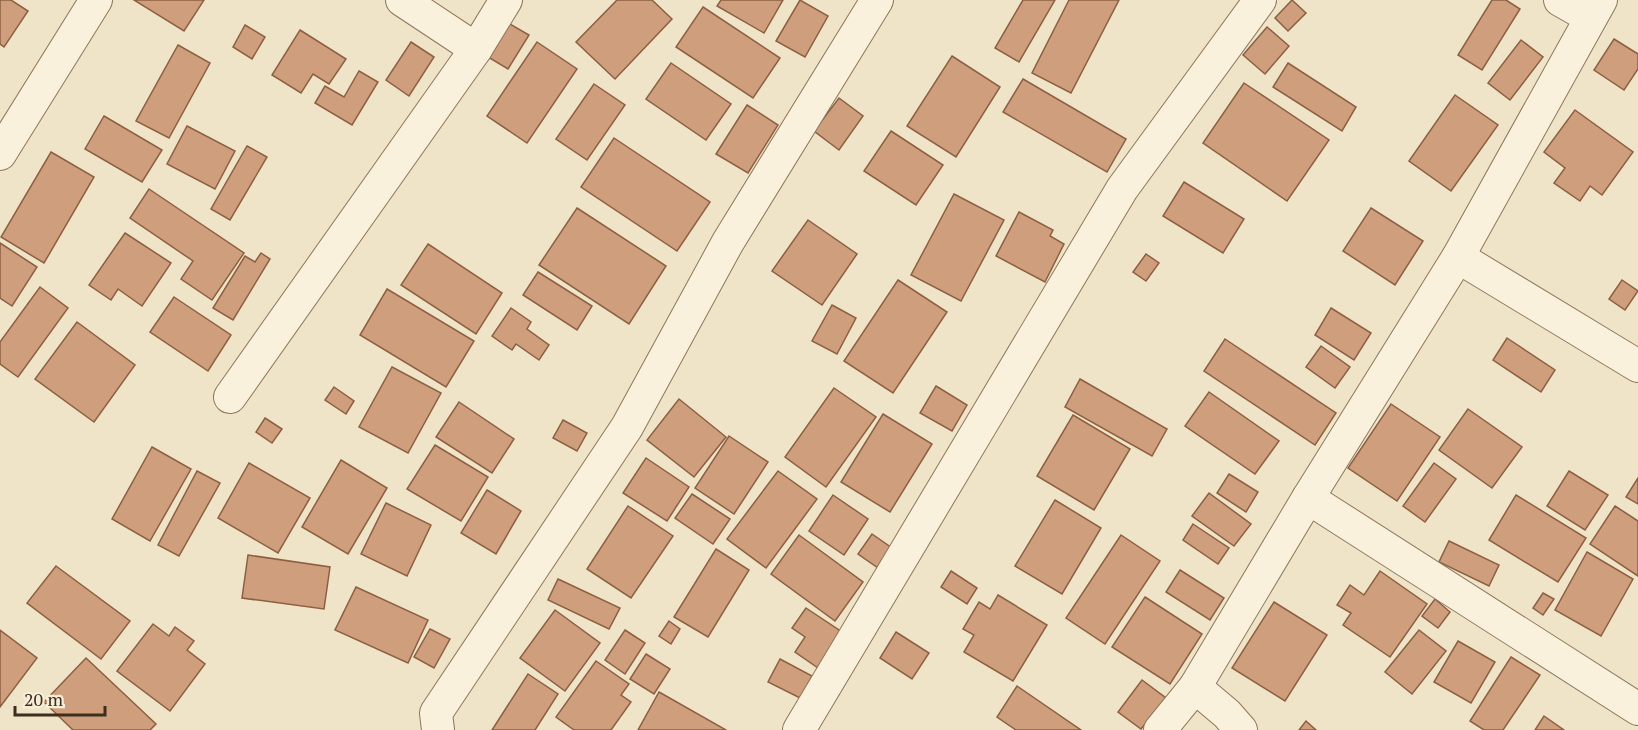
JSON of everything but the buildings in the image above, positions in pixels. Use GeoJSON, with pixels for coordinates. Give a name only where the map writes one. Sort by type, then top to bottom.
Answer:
{"type":"FeatureCollection","features":[{"type":"Feature","properties":{"kind":"street"},"geometry":{"type":"LineString","coordinates":[[0,154],[96,0]]}},
{"type":"Feature","properties":{"kind":"street"},"geometry":{"type":"LineString","coordinates":[[402,0],[476,49]]}},
{"type":"Feature","properties":{"kind":"street"},"geometry":{"type":"LineString","coordinates":[[230,397],[476,49],[506,0]]}},
{"type":"Feature","properties":{"kind":"street"},"geometry":{"type":"LineString","coordinates":[[438,730],[436,713],[627,427],[728,242],[877,0]]}},
{"type":"Feature","properties":{"kind":"street"},"geometry":{"type":"LineString","coordinates":[[799,730],[1122,189],[1260,0]]}},
{"type":"Feature","properties":{"kind":"street"},"geometry":{"type":"LineString","coordinates":[[1160,730],[1195,687],[1308,498],[1458,257],[1571,56],[1595,8],[1560,0]]}},
{"type":"Feature","properties":{"kind":"street"},"geometry":{"type":"LineString","coordinates":[[1458,257],[1638,366]]}},
{"type":"Feature","properties":{"kind":"street"},"geometry":{"type":"LineString","coordinates":[[1308,498],[1638,709]]}},
{"type":"Feature","properties":{"kind":"street"},"geometry":{"type":"LineString","coordinates":[[1195,687],[1227,714],[1241,730]]}}]}
